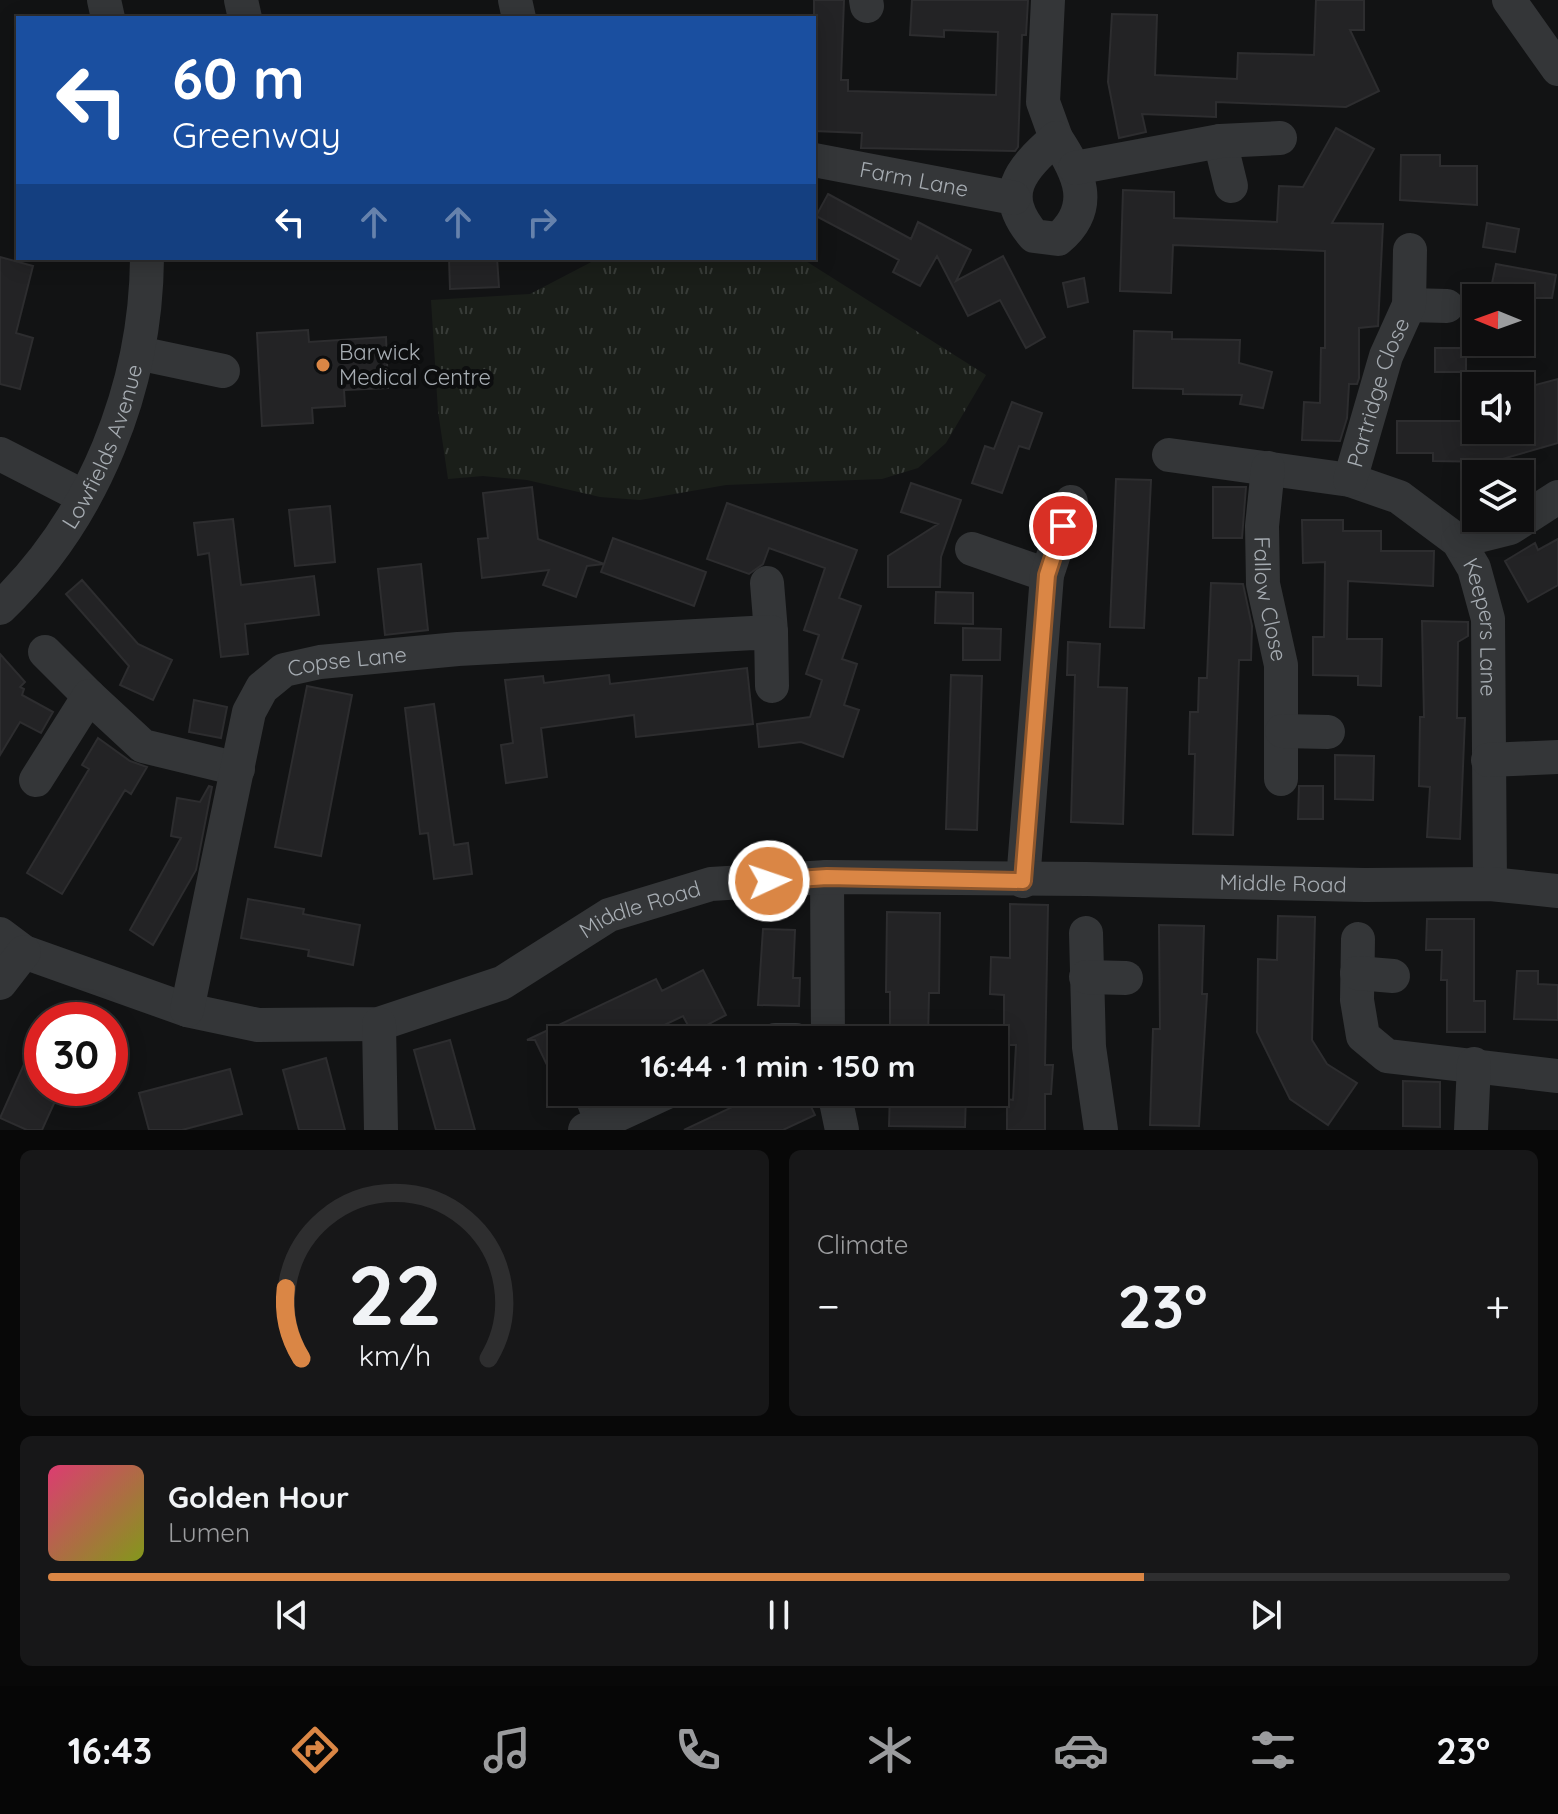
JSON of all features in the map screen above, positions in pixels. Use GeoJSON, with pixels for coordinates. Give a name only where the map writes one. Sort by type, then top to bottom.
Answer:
{"type":"FeatureCollection","features":[{"type":"Feature","properties":{"kind":"street"},"geometry":{"type":"LineString","coordinates":[[1048,0],[1043,102],[1056,138],[1075,168],[1081,201],[1074,226],[1058,239],[1034,236],[1018,218],[1014,198],[1017,182],[1033,158],[1056,138]]}},
{"type":"Feature","properties":{"kind":"street"},"geometry":{"type":"LineString","coordinates":[[1509,0],[1558,69]]}},
{"type":"Feature","properties":{"kind":"street"},"geometry":{"type":"LineString","coordinates":[[1075,168],[1220,141],[1280,138]]}},
{"type":"Feature","properties":{"kind":"street"},"geometry":{"type":"LineString","coordinates":[[1220,141],[1231,186]]}},
{"type":"Feature","properties":{"kind":"street","name":"Farm Lane"},"geometry":{"type":"LineString","coordinates":[[816,160],[1014,198]]}},
{"type":"Feature","properties":{"kind":"street","name":"Partridge Close"},"geometry":{"type":"LineString","coordinates":[[1350,480],[1386,356],[1409,305],[1410,250]]}},
{"type":"Feature","properties":{"kind":"street","name":"Lowfields Avenue"},"geometry":{"type":"LineString","coordinates":[[0,608],[41,563],[84,497],[115,430],[138,353],[147,298],[147,260]]}},
{"type":"Feature","properties":{"kind":"street","name":"Partridge Close"},"geometry":{"type":"LineString","coordinates":[[1409,305],[1447,306]]}},
{"type":"Feature","properties":{"kind":"street"},"geometry":{"type":"LineString","coordinates":[[138,353],[223,371]]}},
{"type":"Feature","properties":{"kind":"street"},"geometry":{"type":"LineString","coordinates":[[0,454],[84,497]]}},
{"type":"Feature","properties":{"kind":"street","name":"Keepers Lane"},"geometry":{"type":"LineString","coordinates":[[1169,455],[1350,480],[1399,497],[1458,541],[1474,568],[1488,619],[1490,884]]}},
{"type":"Feature","properties":{"kind":"street","name":"Fallow Close"},"geometry":{"type":"LineString","coordinates":[[1268,468],[1262,526],[1263,584],[1281,665],[1281,779]]}},
{"type":"Feature","properties":{"kind":"street"},"geometry":{"type":"LineString","coordinates":[[1458,541],[1510,528],[1558,497]]}},
{"type":"Feature","properties":{"kind":"street"},"geometry":{"type":"LineString","coordinates":[[1023,881],[1047,575],[1071,502]]}},
{"type":"Feature","properties":{"kind":"street"},"geometry":{"type":"LineString","coordinates":[[972,549],[1047,575]]}},
{"type":"Feature","properties":{"kind":"street"},"geometry":{"type":"LineString","coordinates":[[767,583],[772,686]]}},
{"type":"Feature","properties":{"kind":"street","name":"Copse Lane"},"geometry":{"type":"LineString","coordinates":[[187,1010],[249,712],[262,688],[284,670],[320,662],[458,649],[771,632]]}},
{"type":"Feature","properties":{"kind":"street"},"geometry":{"type":"LineString","coordinates":[[45,652],[143,746],[238,769]]}},
{"type":"Feature","properties":{"kind":"street"},"geometry":{"type":"LineString","coordinates":[[36,780],[89,696]]}},
{"type":"Feature","properties":{"kind":"street"},"geometry":{"type":"LineString","coordinates":[[1282,731],[1328,732]]}},
{"type":"Feature","properties":{"kind":"street"},"geometry":{"type":"LineString","coordinates":[[1488,760],[1558,757]]}},
{"type":"Feature","properties":{"kind":"street"},"geometry":{"type":"LineString","coordinates":[[827,877],[828,1026]]}},
{"type":"Feature","properties":{"kind":"street","name":"Middle Road"},"geometry":{"type":"LineString","coordinates":[[12,943],[187,1010],[258,1025],[379,1024],[502,983],[609,915],[711,884],[827,877],[1490,884],[1558,891]]}},
{"type":"Feature","properties":{"kind":"street"},"geometry":{"type":"LineString","coordinates":[[1086,933],[1089,1047],[1101,1130]]}},
{"type":"Feature","properties":{"kind":"street"},"geometry":{"type":"LineString","coordinates":[[1358,939],[1357,973],[1363,1036],[1387,1056],[1558,1076]]}},
{"type":"Feature","properties":{"kind":"street"},"geometry":{"type":"LineString","coordinates":[[0,983],[12,943]]}},
{"type":"Feature","properties":{"kind":"street"},"geometry":{"type":"LineString","coordinates":[[1357,973],[1393,976]]}},
{"type":"Feature","properties":{"kind":"street"},"geometry":{"type":"LineString","coordinates":[[1086,977],[1126,978]]}},
{"type":"Feature","properties":{"kind":"street"},"geometry":{"type":"LineString","coordinates":[[379,1024],[381,1130]]}},
{"type":"Feature","properties":{"kind":"street"},"geometry":{"type":"LineString","coordinates":[[1471,1130],[1474,1064]]}},
{"type":"Feature","properties":{"kind":"street"},"geometry":{"type":"LineString","coordinates":[[593,1115],[622,1106]]}},
{"type":"Feature","properties":{"kind":"street"},"geometry":{"type":"LineString","coordinates":[[837,1106],[842,1130]]}},
{"type":"Feature","properties":{"kind":"green space"},"geometry":{"type":"Polygon","coordinates":[[[595,260],[804,260],[986,375],[946,443],[918,468],[882,479],[726,485],[640,500],[600,497],[527,480],[483,476],[448,479],[438,411],[431,300],[530,294],[595,260]]]}},
{"type":"Feature","properties":{"kind":"building"},"geometry":{"type":"Polygon","coordinates":[[[814,0],[844,0],[841,80],[848,80],[848,91],[996,95],[998,32],[944,30],[944,37],[910,35],[912,0],[1028,0],[1026,35],[1022,35],[1018,147],[1015,151],[861,148],[862,133],[816,131],[814,0]]]}},
{"type":"Feature","properties":{"kind":"building"},"geometry":{"type":"Polygon","coordinates":[[[1316,0],[1364,0],[1364,30],[1350,30],[1379,91],[1346,107],[1216,102],[1216,117],[1142,114],[1146,132],[1119,138],[1108,82],[1112,14],[1157,15],[1155,75],[1237,79],[1238,53],[1314,55],[1316,0]]]}},
{"type":"Feature","properties":{"kind":"building"},"geometry":{"type":"Polygon","coordinates":[[[1336,128],[1374,149],[1332,223],[1383,224],[1378,326],[1359,328],[1359,378],[1357,384],[1349,384],[1347,418],[1340,441],[1302,440],[1304,402],[1320,403],[1321,348],[1325,348],[1325,251],[1173,245],[1171,293],[1120,291],[1123,190],[1174,192],[1174,218],[1277,222],[1279,186],[1303,187],[1336,128]]]}},
{"type":"Feature","properties":{"kind":"building"},"geometry":{"type":"Polygon","coordinates":[[[1401,155],[1440,155],[1440,166],[1477,166],[1477,205],[1400,200],[1401,155]]]}},
{"type":"Feature","properties":{"kind":"building"},"geometry":{"type":"Polygon","coordinates":[[[828,194],[911,239],[918,222],[971,250],[956,281],[1003,256],[1045,337],[1026,348],[1000,300],[968,316],[937,256],[920,286],[893,272],[899,260],[816,216],[828,194]]]}},
{"type":"Feature","properties":{"kind":"building"},"geometry":{"type":"Polygon","coordinates":[[[1487,223],[1519,229],[1515,252],[1483,247],[1487,223]]]}},
{"type":"Feature","properties":{"kind":"building"},"geometry":{"type":"Polygon","coordinates":[[[0,257],[33,266],[16,333],[33,338],[20,389],[0,384],[0,257]]]}},
{"type":"Feature","properties":{"kind":"building"},"geometry":{"type":"Polygon","coordinates":[[[449,260],[497,260],[499,287],[450,289],[449,260]]]}},
{"type":"Feature","properties":{"kind":"building"},"geometry":{"type":"Polygon","coordinates":[[[1496,264],[1556,275],[1552,298],[1534,298],[1534,284],[1492,284],[1496,264]]]}},
{"type":"Feature","properties":{"kind":"building"},"geometry":{"type":"Polygon","coordinates":[[[1084,278],[1088,302],[1068,307],[1063,283],[1084,278]]]}},
{"type":"Feature","properties":{"kind":"building","name":"Barwick Medical Centre"},"geometry":{"type":"Polygon","coordinates":[[[308,330],[309,342],[386,337],[388,388],[344,390],[345,406],[312,408],[313,423],[262,426],[257,333],[308,330]]]}},
{"type":"Feature","properties":{"kind":"building"},"geometry":{"type":"Polygon","coordinates":[[[1134,331],[1172,332],[1172,339],[1240,340],[1239,363],[1272,372],[1263,408],[1240,404],[1242,395],[1183,394],[1183,389],[1133,388],[1134,331]]]}},
{"type":"Feature","properties":{"kind":"building"},"geometry":{"type":"Polygon","coordinates":[[[1435,348],[1462,348],[1462,356],[1466,356],[1466,372],[1435,372],[1435,348]]]}},
{"type":"Feature","properties":{"kind":"building"},"geometry":{"type":"Polygon","coordinates":[[[1558,379],[1558,443],[1499,460],[1433,461],[1433,453],[1397,453],[1397,421],[1462,421],[1462,444],[1534,444],[1534,385],[1558,379]]]}},
{"type":"Feature","properties":{"kind":"building"},"geometry":{"type":"Polygon","coordinates":[[[1012,402],[1042,413],[1029,449],[1019,446],[1002,493],[972,483],[985,446],[994,449],[1012,402]]]}},
{"type":"Feature","properties":{"kind":"building"},"geometry":{"type":"Polygon","coordinates":[[[1116,479],[1151,480],[1144,628],[1110,627],[1116,479]]]}},
{"type":"Feature","properties":{"kind":"building"},"geometry":{"type":"Polygon","coordinates":[[[911,483],[961,500],[941,557],[940,587],[888,587],[888,556],[938,524],[901,512],[911,483]]]}},
{"type":"Feature","properties":{"kind":"building"},"geometry":{"type":"Polygon","coordinates":[[[532,487],[538,539],[604,564],[587,566],[576,597],[543,585],[549,570],[482,578],[478,539],[488,538],[483,493],[532,487]]]}},
{"type":"Feature","properties":{"kind":"building"},"geometry":{"type":"Polygon","coordinates":[[[1213,487],[1246,487],[1242,538],[1213,538],[1213,487]]]}},
{"type":"Feature","properties":{"kind":"building"},"geometry":{"type":"Polygon","coordinates":[[[727,503],[857,550],[839,598],[861,606],[842,659],[857,664],[844,705],[859,710],[843,757],[801,742],[759,747],[757,724],[810,717],[822,680],[806,674],[819,635],[804,630],[825,568],[769,548],[763,564],[749,574],[707,559],[727,503]]]}},
{"type":"Feature","properties":{"kind":"building"},"geometry":{"type":"Polygon","coordinates":[[[330,506],[335,562],[295,566],[289,510],[330,506]]]}},
{"type":"Feature","properties":{"kind":"building"},"geometry":{"type":"Polygon","coordinates":[[[233,519],[241,585],[314,576],[319,615],[245,624],[248,654],[221,657],[209,553],[198,555],[194,523],[233,519]]]}},
{"type":"Feature","properties":{"kind":"building"},"geometry":{"type":"Polygon","coordinates":[[[1302,520],[1343,520],[1343,531],[1381,531],[1381,551],[1434,551],[1433,586],[1348,581],[1347,639],[1382,639],[1381,686],[1358,685],[1358,676],[1313,675],[1313,637],[1324,637],[1325,562],[1303,563],[1302,520]]]}},
{"type":"Feature","properties":{"kind":"building"},"geometry":{"type":"Polygon","coordinates":[[[613,538],[706,572],[694,606],[601,572],[613,538]]]}},
{"type":"Feature","properties":{"kind":"building"},"geometry":{"type":"Polygon","coordinates":[[[1558,539],[1558,585],[1528,602],[1505,561],[1535,543],[1538,550],[1558,539]]]}},
{"type":"Feature","properties":{"kind":"building"},"geometry":{"type":"Polygon","coordinates":[[[421,564],[428,630],[385,635],[378,569],[421,564]]]}},
{"type":"Feature","properties":{"kind":"building"},"geometry":{"type":"Polygon","coordinates":[[[82,580],[138,644],[172,660],[153,700],[120,685],[129,666],[66,594],[82,580]]]}},
{"type":"Feature","properties":{"kind":"building"},"geometry":{"type":"Polygon","coordinates":[[[1211,583],[1243,584],[1252,626],[1251,660],[1239,660],[1233,835],[1193,834],[1195,754],[1189,754],[1190,712],[1198,712],[1199,678],[1207,678],[1211,583]]]}},
{"type":"Feature","properties":{"kind":"building"},"geometry":{"type":"Polygon","coordinates":[[[936,592],[973,593],[973,624],[935,623],[936,592]]]}},
{"type":"Feature","properties":{"kind":"building"},"geometry":{"type":"Polygon","coordinates":[[[1422,621],[1468,622],[1468,636],[1458,642],[1457,718],[1465,718],[1460,839],[1427,837],[1430,787],[1419,786],[1420,717],[1424,717],[1422,621]]]}},
{"type":"Feature","properties":{"kind":"building"},"geometry":{"type":"Polygon","coordinates":[[[963,628],[1001,629],[1000,660],[963,660],[963,628]]]}},
{"type":"Feature","properties":{"kind":"building"},"geometry":{"type":"Polygon","coordinates":[[[1068,642],[1100,644],[1098,687],[1127,688],[1123,824],[1071,822],[1075,675],[1067,675],[1068,642]]]}},
{"type":"Feature","properties":{"kind":"building"},"geometry":{"type":"Polygon","coordinates":[[[0,654],[25,682],[20,687],[24,689],[22,695],[53,712],[41,733],[20,722],[0,755],[0,654]]]}},
{"type":"Feature","properties":{"kind":"building"},"geometry":{"type":"Polygon","coordinates":[[[747,668],[753,724],[636,737],[634,715],[541,728],[547,777],[506,783],[501,745],[513,743],[505,680],[543,676],[544,683],[609,675],[610,684],[747,668]]]}},
{"type":"Feature","properties":{"kind":"building"},"geometry":{"type":"Polygon","coordinates":[[[951,675],[982,676],[977,830],[946,829],[951,675]]]}},
{"type":"Feature","properties":{"kind":"building"},"geometry":{"type":"Polygon","coordinates":[[[307,686],[352,695],[321,856],[275,847],[307,686]]]}},
{"type":"Feature","properties":{"kind":"building"},"geometry":{"type":"Polygon","coordinates":[[[194,700],[227,707],[221,738],[189,732],[194,700]]]}},
{"type":"Feature","properties":{"kind":"building"},"geometry":{"type":"Polygon","coordinates":[[[434,704],[454,845],[468,843],[472,874],[434,879],[428,833],[420,834],[405,708],[434,704]]]}},
{"type":"Feature","properties":{"kind":"building"},"geometry":{"type":"Polygon","coordinates":[[[98,738],[130,761],[147,767],[131,794],[125,790],[62,894],[27,873],[89,769],[82,765],[98,738]]]}},
{"type":"Feature","properties":{"kind":"building"},"geometry":{"type":"Polygon","coordinates":[[[1335,755],[1374,756],[1373,800],[1335,799],[1335,755]]]}},
{"type":"Feature","properties":{"kind":"building"},"geometry":{"type":"Polygon","coordinates":[[[209,786],[212,787],[196,870],[153,945],[130,930],[181,838],[171,836],[177,798],[200,802],[209,786]]]}},
{"type":"Feature","properties":{"kind":"building"},"geometry":{"type":"Polygon","coordinates":[[[1299,786],[1323,786],[1323,819],[1298,819],[1299,786]]]}},
{"type":"Feature","properties":{"kind":"building"},"geometry":{"type":"Polygon","coordinates":[[[248,899],[304,909],[303,914],[360,925],[353,965],[308,956],[309,950],[241,938],[248,899]]]}},
{"type":"Feature","properties":{"kind":"building"},"geometry":{"type":"Polygon","coordinates":[[[1010,904],[1048,905],[1045,1065],[1053,1065],[1051,1094],[1045,1094],[1045,1130],[1007,1130],[1008,1099],[1013,1100],[1016,1045],[1008,1045],[1008,1026],[1004,1026],[1004,995],[990,994],[991,957],[1010,958],[1010,904]]]}},
{"type":"Feature","properties":{"kind":"building"},"geometry":{"type":"Polygon","coordinates":[[[887,912],[940,913],[939,993],[929,993],[928,1026],[890,1026],[890,992],[886,992],[887,912]]]}},
{"type":"Feature","properties":{"kind":"building"},"geometry":{"type":"Polygon","coordinates":[[[1278,916],[1315,917],[1312,1040],[1327,1064],[1357,1083],[1328,1125],[1290,1099],[1257,1032],[1258,959],[1277,960],[1278,916]]]}},
{"type":"Feature","properties":{"kind":"building"},"geometry":{"type":"Polygon","coordinates":[[[1427,919],[1474,919],[1474,1001],[1485,1001],[1485,1032],[1447,1032],[1447,980],[1441,980],[1442,950],[1426,950],[1427,919]]]}},
{"type":"Feature","properties":{"kind":"building"},"geometry":{"type":"Polygon","coordinates":[[[1159,925],[1204,926],[1202,994],[1207,994],[1199,1126],[1150,1125],[1153,1029],[1160,1029],[1159,925]]]}},
{"type":"Feature","properties":{"kind":"building"},"geometry":{"type":"Polygon","coordinates":[[[763,929],[795,930],[793,978],[800,978],[799,1006],[758,1005],[763,929]]]}},
{"type":"Feature","properties":{"kind":"building"},"geometry":{"type":"Polygon","coordinates":[[[703,970],[726,1015],[705,1026],[688,1026],[683,1016],[662,1026],[557,1026],[656,979],[662,991],[703,970]]]}},
{"type":"Feature","properties":{"kind":"building"},"geometry":{"type":"Polygon","coordinates":[[[1517,971],[1538,971],[1538,984],[1558,985],[1558,1020],[1514,1019],[1517,971]]]}},
{"type":"Feature","properties":{"kind":"building"},"geometry":{"type":"Polygon","coordinates":[[[548,1030],[548,1067],[535,1040],[527,1040],[548,1030]]]}},
{"type":"Feature","properties":{"kind":"building"},"geometry":{"type":"Polygon","coordinates":[[[450,1040],[475,1130],[436,1130],[414,1050],[450,1040]]]}},
{"type":"Feature","properties":{"kind":"building"},"geometry":{"type":"Polygon","coordinates":[[[326,1058],[345,1130],[299,1130],[283,1070],[326,1058]]]}},
{"type":"Feature","properties":{"kind":"building"},"geometry":{"type":"Polygon","coordinates":[[[24,1064],[24,1106],[53,1106],[42,1130],[27,1130],[0,1118],[24,1064]]]}},
{"type":"Feature","properties":{"kind":"building"},"geometry":{"type":"Polygon","coordinates":[[[230,1069],[242,1114],[182,1130],[149,1130],[139,1093],[230,1069]]]}},
{"type":"Feature","properties":{"kind":"building"},"geometry":{"type":"Polygon","coordinates":[[[1403,1081],[1440,1082],[1440,1127],[1403,1126],[1403,1081]]]}},
{"type":"Feature","properties":{"kind":"building"},"geometry":{"type":"Polygon","coordinates":[[[735,1106],[811,1106],[815,1115],[783,1130],[684,1130],[735,1106]]]}},
{"type":"Feature","properties":{"kind":"building"},"geometry":{"type":"Polygon","coordinates":[[[890,1106],[966,1106],[965,1127],[889,1126],[890,1106]]]}},
{"type":"Feature","properties":{"kind":"place","name":"Barwick Medical Centre"},"geometry":{"type":"Point","coordinates":[323,365]}},
{"type":"Feature","properties":{"kind":"route"},"geometry":{"type":"LineString","coordinates":[[769,881],[827,877],[1023,881],[1047,575],[1063,526]]}}]}
